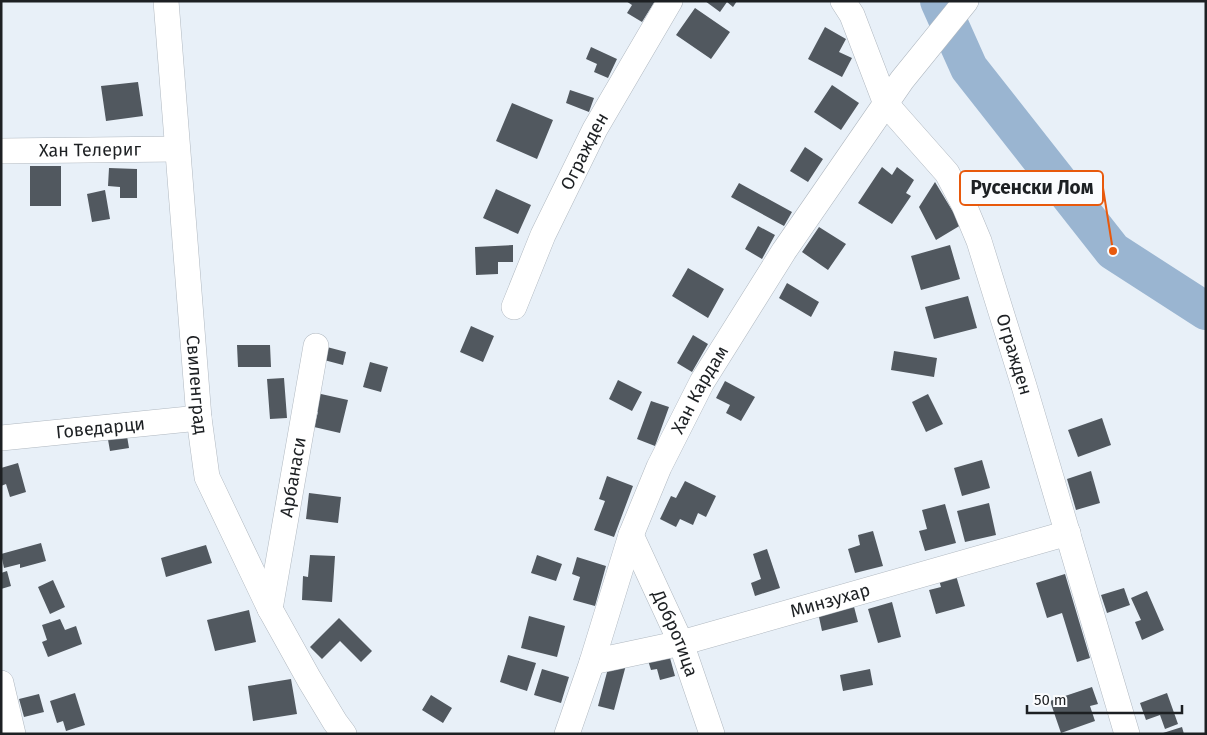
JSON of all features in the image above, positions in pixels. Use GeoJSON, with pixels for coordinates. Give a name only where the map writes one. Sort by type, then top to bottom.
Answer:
{"type":"FeatureCollection","features":[{"type":"Feature","properties":{"kind":"street","name":"Свиленград"},"geometry":{"type":"LineString","coordinates":[[166,1],[199,418],[207,477],[270,609],[337,730]]}},
{"type":"Feature","properties":{"kind":"street","name":"Огражден"},"geometry":{"type":"LineString","coordinates":[[514,308],[543,235],[595,129],[670,1]]}},
{"type":"Feature","properties":{"kind":"street","name":"Огражден"},"geometry":{"type":"LineString","coordinates":[[843,1],[852,15],[886,104],[947,173],[964,205],[982,250],[1127,734]]}},
{"type":"Feature","properties":{"kind":"street","name":"Хан Кардам"},"geometry":{"type":"LineString","coordinates":[[567,734],[592,662],[631,535],[659,467],[702,382],[784,251],[902,80],[966,1]]}},
{"type":"Feature","properties":{"kind":"street","name":"Хан Телериг"},"geometry":{"type":"LineString","coordinates":[[1,151],[177,149]]}},
{"type":"Feature","properties":{"kind":"street","name":"Арбанаси"},"geometry":{"type":"LineString","coordinates":[[270,609],[316,346]]}},
{"type":"Feature","properties":{"kind":"street","name":"Говедарци"},"geometry":{"type":"LineString","coordinates":[[1,438],[199,418]]}},
{"type":"Feature","properties":{"kind":"street","name":"Минзухар"},"geometry":{"type":"LineString","coordinates":[[592,662],[681,643],[1068,533]]}},
{"type":"Feature","properties":{"kind":"street","name":"Добротица"},"geometry":{"type":"LineString","coordinates":[[631,535],[681,643],[712,734]]}},
{"type":"Feature","properties":{"kind":"street"},"geometry":{"type":"LineString","coordinates":[[1,683],[13,734]]}},
{"type":"Feature","properties":{"kind":"building"},"geometry":{"type":"Polygon","coordinates":[[[626,1],[655,1],[642,22],[627,13],[632,5],[626,1]]]}},
{"type":"Feature","properties":{"kind":"building"},"geometry":{"type":"Polygon","coordinates":[[[705,1],[737,1],[733,7],[727,2],[720,12],[705,1]]]}},
{"type":"Feature","properties":{"kind":"building"},"geometry":{"type":"Polygon","coordinates":[[[695,8],[730,32],[711,59],[676,35],[695,8]]]}},
{"type":"Feature","properties":{"kind":"building"},"geometry":{"type":"Polygon","coordinates":[[[825,27],[846,39],[839,52],[852,58],[842,77],[808,59],[825,27]]]}},
{"type":"Feature","properties":{"kind":"building"},"geometry":{"type":"Polygon","coordinates":[[[591,47],[617,59],[608,78],[594,72],[597,64],[586,59],[591,47]]]}},
{"type":"Feature","properties":{"kind":"building"},"geometry":{"type":"Polygon","coordinates":[[[138,82],[143,116],[106,121],[101,86],[138,82]]]}},
{"type":"Feature","properties":{"kind":"building"},"geometry":{"type":"Polygon","coordinates":[[[832,85],[859,103],[841,130],[814,112],[832,85]]]}},
{"type":"Feature","properties":{"kind":"building"},"geometry":{"type":"Polygon","coordinates":[[[570,90],[594,98],[589,112],[566,103],[570,90]]]}},
{"type":"Feature","properties":{"kind":"building"},"geometry":{"type":"Polygon","coordinates":[[[512,103],[553,120],[537,159],[496,141],[512,103]]]}},
{"type":"Feature","properties":{"kind":"building"},"geometry":{"type":"Polygon","coordinates":[[[805,147],[823,159],[808,182],[790,171],[805,147]]]}},
{"type":"Feature","properties":{"kind":"building"},"geometry":{"type":"Polygon","coordinates":[[[30,166],[61,166],[61,206],[30,206],[30,166]]]}},
{"type":"Feature","properties":{"kind":"building"},"geometry":{"type":"Polygon","coordinates":[[[882,167],[892,175],[897,167],[914,180],[906,193],[911,196],[892,224],[858,203],[882,167]]]}},
{"type":"Feature","properties":{"kind":"building"},"geometry":{"type":"Polygon","coordinates":[[[109,168],[137,169],[137,198],[120,198],[120,187],[108,186],[109,168]]]}},
{"type":"Feature","properties":{"kind":"building"},"geometry":{"type":"Polygon","coordinates":[[[935,182],[961,225],[936,240],[919,207],[935,182]]]}},
{"type":"Feature","properties":{"kind":"building"},"geometry":{"type":"Polygon","coordinates":[[[739,183],[792,212],[784,226],[731,197],[739,183]]]}},
{"type":"Feature","properties":{"kind":"building"},"geometry":{"type":"Polygon","coordinates":[[[496,189],[531,205],[518,234],[483,218],[496,189]]]}},
{"type":"Feature","properties":{"kind":"building"},"geometry":{"type":"Polygon","coordinates":[[[105,190],[110,219],[92,222],[87,194],[105,190]]]}},
{"type":"Feature","properties":{"kind":"building"},"geometry":{"type":"Polygon","coordinates":[[[758,226],[775,235],[762,259],[745,249],[758,226]]]}},
{"type":"Feature","properties":{"kind":"building"},"geometry":{"type":"Polygon","coordinates":[[[819,227],[846,244],[828,270],[802,252],[819,227]]]}},
{"type":"Feature","properties":{"kind":"building"},"geometry":{"type":"Polygon","coordinates":[[[513,245],[513,262],[498,262],[498,274],[476,275],[475,247],[513,245]]]}},
{"type":"Feature","properties":{"kind":"building"},"geometry":{"type":"Polygon","coordinates":[[[950,245],[960,279],[921,290],[911,256],[950,245]]]}},
{"type":"Feature","properties":{"kind":"building"},"geometry":{"type":"Polygon","coordinates":[[[688,268],[724,289],[708,318],[672,296],[688,268]]]}},
{"type":"Feature","properties":{"kind":"building"},"geometry":{"type":"Polygon","coordinates":[[[787,283],[819,302],[811,317],[779,298],[787,283]]]}},
{"type":"Feature","properties":{"kind":"building"},"geometry":{"type":"Polygon","coordinates":[[[968,296],[977,328],[934,339],[925,307],[968,296]]]}},
{"type":"Feature","properties":{"kind":"building"},"geometry":{"type":"Polygon","coordinates":[[[471,326],[494,336],[483,362],[460,352],[471,326]]]}},
{"type":"Feature","properties":{"kind":"building"},"geometry":{"type":"Polygon","coordinates":[[[693,335],[708,344],[692,372],[677,363],[693,335]]]}},
{"type":"Feature","properties":{"kind":"building"},"geometry":{"type":"Polygon","coordinates":[[[237,345],[270,345],[271,367],[238,367],[237,345]]]}},
{"type":"Feature","properties":{"kind":"building"},"geometry":{"type":"Polygon","coordinates":[[[327,347],[346,352],[343,365],[324,360],[327,347]]]}},
{"type":"Feature","properties":{"kind":"building"},"geometry":{"type":"Polygon","coordinates":[[[894,351],[937,358],[934,377],[891,370],[894,351]]]}},
{"type":"Feature","properties":{"kind":"building"},"geometry":{"type":"Polygon","coordinates":[[[370,362],[388,367],[381,392],[363,387],[370,362]]]}},
{"type":"Feature","properties":{"kind":"building"},"geometry":{"type":"Polygon","coordinates":[[[284,378],[287,418],[270,419],[267,379],[284,378]]]}},
{"type":"Feature","properties":{"kind":"building"},"geometry":{"type":"Polygon","coordinates":[[[618,380],[642,392],[632,411],[609,399],[618,380]]]}},
{"type":"Feature","properties":{"kind":"building"},"geometry":{"type":"Polygon","coordinates":[[[725,381],[755,397],[741,421],[726,413],[730,405],[716,398],[725,381]]]}},
{"type":"Feature","properties":{"kind":"building"},"geometry":{"type":"Polygon","coordinates":[[[312,392],[348,400],[340,433],[314,427],[318,412],[307,409],[312,392]]]}},
{"type":"Feature","properties":{"kind":"building"},"geometry":{"type":"Polygon","coordinates":[[[928,394],[943,424],[926,432],[912,402],[928,394]]]}},
{"type":"Feature","properties":{"kind":"building"},"geometry":{"type":"Polygon","coordinates":[[[651,401],[669,407],[655,446],[637,439],[651,401]]]}},
{"type":"Feature","properties":{"kind":"building"},"geometry":{"type":"Polygon","coordinates":[[[1102,418],[1111,445],[1078,457],[1068,430],[1102,418]]]}},
{"type":"Feature","properties":{"kind":"building"},"geometry":{"type":"Polygon","coordinates":[[[126,430],[129,448],[110,451],[107,434],[126,430]]]}},
{"type":"Feature","properties":{"kind":"building"},"geometry":{"type":"Polygon","coordinates":[[[982,460],[990,488],[962,496],[954,468],[982,460]]]}},
{"type":"Feature","properties":{"kind":"building"},"geometry":{"type":"Polygon","coordinates":[[[18,463],[26,492],[10,497],[6,484],[1,486],[1,468],[18,463]]]}},
{"type":"Feature","properties":{"kind":"building"},"geometry":{"type":"Polygon","coordinates":[[[1091,471],[1100,503],[1076,510],[1067,479],[1091,471]]]}},
{"type":"Feature","properties":{"kind":"building"},"geometry":{"type":"Polygon","coordinates":[[[607,476],[633,486],[614,537],[594,530],[605,501],[599,499],[607,476]]]}},
{"type":"Feature","properties":{"kind":"building"},"geometry":{"type":"Polygon","coordinates":[[[685,481],[716,496],[706,517],[698,513],[693,525],[680,519],[676,527],[660,519],[671,496],[676,498],[685,481]]]}},
{"type":"Feature","properties":{"kind":"building"},"geometry":{"type":"Polygon","coordinates":[[[309,493],[341,497],[338,523],[306,519],[309,493]]]}},
{"type":"Feature","properties":{"kind":"building"},"geometry":{"type":"Polygon","coordinates":[[[989,503],[996,535],[965,542],[957,511],[989,503]]]}},
{"type":"Feature","properties":{"kind":"building"},"geometry":{"type":"Polygon","coordinates":[[[945,504],[956,543],[925,551],[919,531],[927,529],[922,510],[945,504]]]}},
{"type":"Feature","properties":{"kind":"building"},"geometry":{"type":"Polygon","coordinates":[[[873,531],[883,566],[855,573],[848,549],[860,545],[858,535],[873,531]]]}},
{"type":"Feature","properties":{"kind":"building"},"geometry":{"type":"Polygon","coordinates":[[[41,543],[46,561],[20,568],[20,564],[4,568],[1,554],[41,543]]]}},
{"type":"Feature","properties":{"kind":"building"},"geometry":{"type":"Polygon","coordinates":[[[206,545],[212,563],[166,577],[161,558],[206,545]]]}},
{"type":"Feature","properties":{"kind":"building"},"geometry":{"type":"Polygon","coordinates":[[[767,549],[780,588],[755,596],[751,583],[761,579],[753,554],[767,549]]]}},
{"type":"Feature","properties":{"kind":"building"},"geometry":{"type":"Polygon","coordinates":[[[310,555],[335,556],[332,602],[302,600],[303,576],[308,577],[310,555]]]}},
{"type":"Feature","properties":{"kind":"building"},"geometry":{"type":"Polygon","coordinates":[[[537,555],[562,564],[556,581],[531,573],[537,555]]]}},
{"type":"Feature","properties":{"kind":"building"},"geometry":{"type":"Polygon","coordinates":[[[577,557],[606,566],[595,606],[573,600],[580,577],[572,574],[577,557]]]}},
{"type":"Feature","properties":{"kind":"building"},"geometry":{"type":"Polygon","coordinates":[[[7,571],[11,586],[1,589],[1,573],[7,571]]]}},
{"type":"Feature","properties":{"kind":"building"},"geometry":{"type":"Polygon","coordinates":[[[955,572],[965,606],[936,614],[929,590],[941,587],[938,577],[955,572]]]}},
{"type":"Feature","properties":{"kind":"building"},"geometry":{"type":"Polygon","coordinates":[[[1065,574],[1090,658],[1077,662],[1062,613],[1047,618],[1036,583],[1065,574]]]}},
{"type":"Feature","properties":{"kind":"building"},"geometry":{"type":"Polygon","coordinates":[[[53,580],[65,607],[50,614],[38,587],[53,580]]]}},
{"type":"Feature","properties":{"kind":"building"},"geometry":{"type":"Polygon","coordinates":[[[1124,588],[1130,605],[1107,613],[1101,595],[1124,588]]]}},
{"type":"Feature","properties":{"kind":"building"},"geometry":{"type":"Polygon","coordinates":[[[1147,591],[1164,630],[1142,640],[1135,622],[1141,620],[1131,598],[1147,591]]]}},
{"type":"Feature","properties":{"kind":"building"},"geometry":{"type":"Polygon","coordinates":[[[852,599],[858,622],[822,631],[817,608],[852,599]]]}},
{"type":"Feature","properties":{"kind":"building"},"geometry":{"type":"Polygon","coordinates":[[[892,602],[901,637],[878,643],[868,609],[892,602]]]}},
{"type":"Feature","properties":{"kind":"building"},"geometry":{"type":"Polygon","coordinates":[[[249,610],[256,642],[215,651],[207,620],[249,610]]]}},
{"type":"Feature","properties":{"kind":"building"},"geometry":{"type":"Polygon","coordinates":[[[529,616],[565,626],[557,657],[521,648],[529,616]]]}},
{"type":"Feature","properties":{"kind":"building"},"geometry":{"type":"Polygon","coordinates":[[[339,618],[372,651],[361,662],[340,641],[322,659],[310,647],[339,618]]]}},
{"type":"Feature","properties":{"kind":"building"},"geometry":{"type":"Polygon","coordinates":[[[60,619],[65,630],[76,626],[82,644],[48,657],[42,642],[47,640],[42,625],[60,619]]]}},
{"type":"Feature","properties":{"kind":"building"},"geometry":{"type":"Polygon","coordinates":[[[667,647],[675,676],[660,680],[657,669],[651,670],[646,654],[667,647]]]}},
{"type":"Feature","properties":{"kind":"building"},"geometry":{"type":"Polygon","coordinates":[[[508,655],[536,663],[527,691],[500,682],[508,655]]]}},
{"type":"Feature","properties":{"kind":"building"},"geometry":{"type":"Polygon","coordinates":[[[610,661],[626,665],[614,710],[598,706],[610,661]]]}},
{"type":"Feature","properties":{"kind":"building"},"geometry":{"type":"Polygon","coordinates":[[[542,669],[569,677],[561,703],[534,695],[542,669]]]}},
{"type":"Feature","properties":{"kind":"building"},"geometry":{"type":"Polygon","coordinates":[[[870,669],[873,685],[843,691],[840,675],[870,669]]]}},
{"type":"Feature","properties":{"kind":"building"},"geometry":{"type":"Polygon","coordinates":[[[291,679],[297,714],[253,721],[248,686],[291,679]]]}},
{"type":"Feature","properties":{"kind":"building"},"geometry":{"type":"Polygon","coordinates":[[[1092,687],[1098,704],[1090,706],[1095,721],[1061,733],[1050,701],[1092,687]]]}},
{"type":"Feature","properties":{"kind":"building"},"geometry":{"type":"Polygon","coordinates":[[[75,693],[85,725],[66,731],[63,721],[57,723],[50,701],[75,693]]]}},
{"type":"Feature","properties":{"kind":"building"},"geometry":{"type":"Polygon","coordinates":[[[1167,693],[1178,724],[1165,729],[1160,715],[1146,720],[1140,703],[1167,693]]]}},
{"type":"Feature","properties":{"kind":"building"},"geometry":{"type":"Polygon","coordinates":[[[39,694],[44,712],[24,717],[19,699],[39,694]]]}},
{"type":"Feature","properties":{"kind":"building"},"geometry":{"type":"Polygon","coordinates":[[[431,695],[452,708],[443,723],[422,710],[431,695]]]}},
{"type":"Feature","properties":{"kind":"building"},"geometry":{"type":"Polygon","coordinates":[[[1182,727],[1184,734],[1163,734],[1163,733],[1182,727]]]}},
{"type":"Feature","properties":{"kind":"waterway"},"geometry":{"type":"LineString","coordinates":[[939,1],[969,68],[1113,251],[1206,311]]}},
{"type":"Feature","properties":{"kind":"place","name":"Русенски Лом"},"geometry":{"type":"Point","coordinates":[1113,251]}}]}
